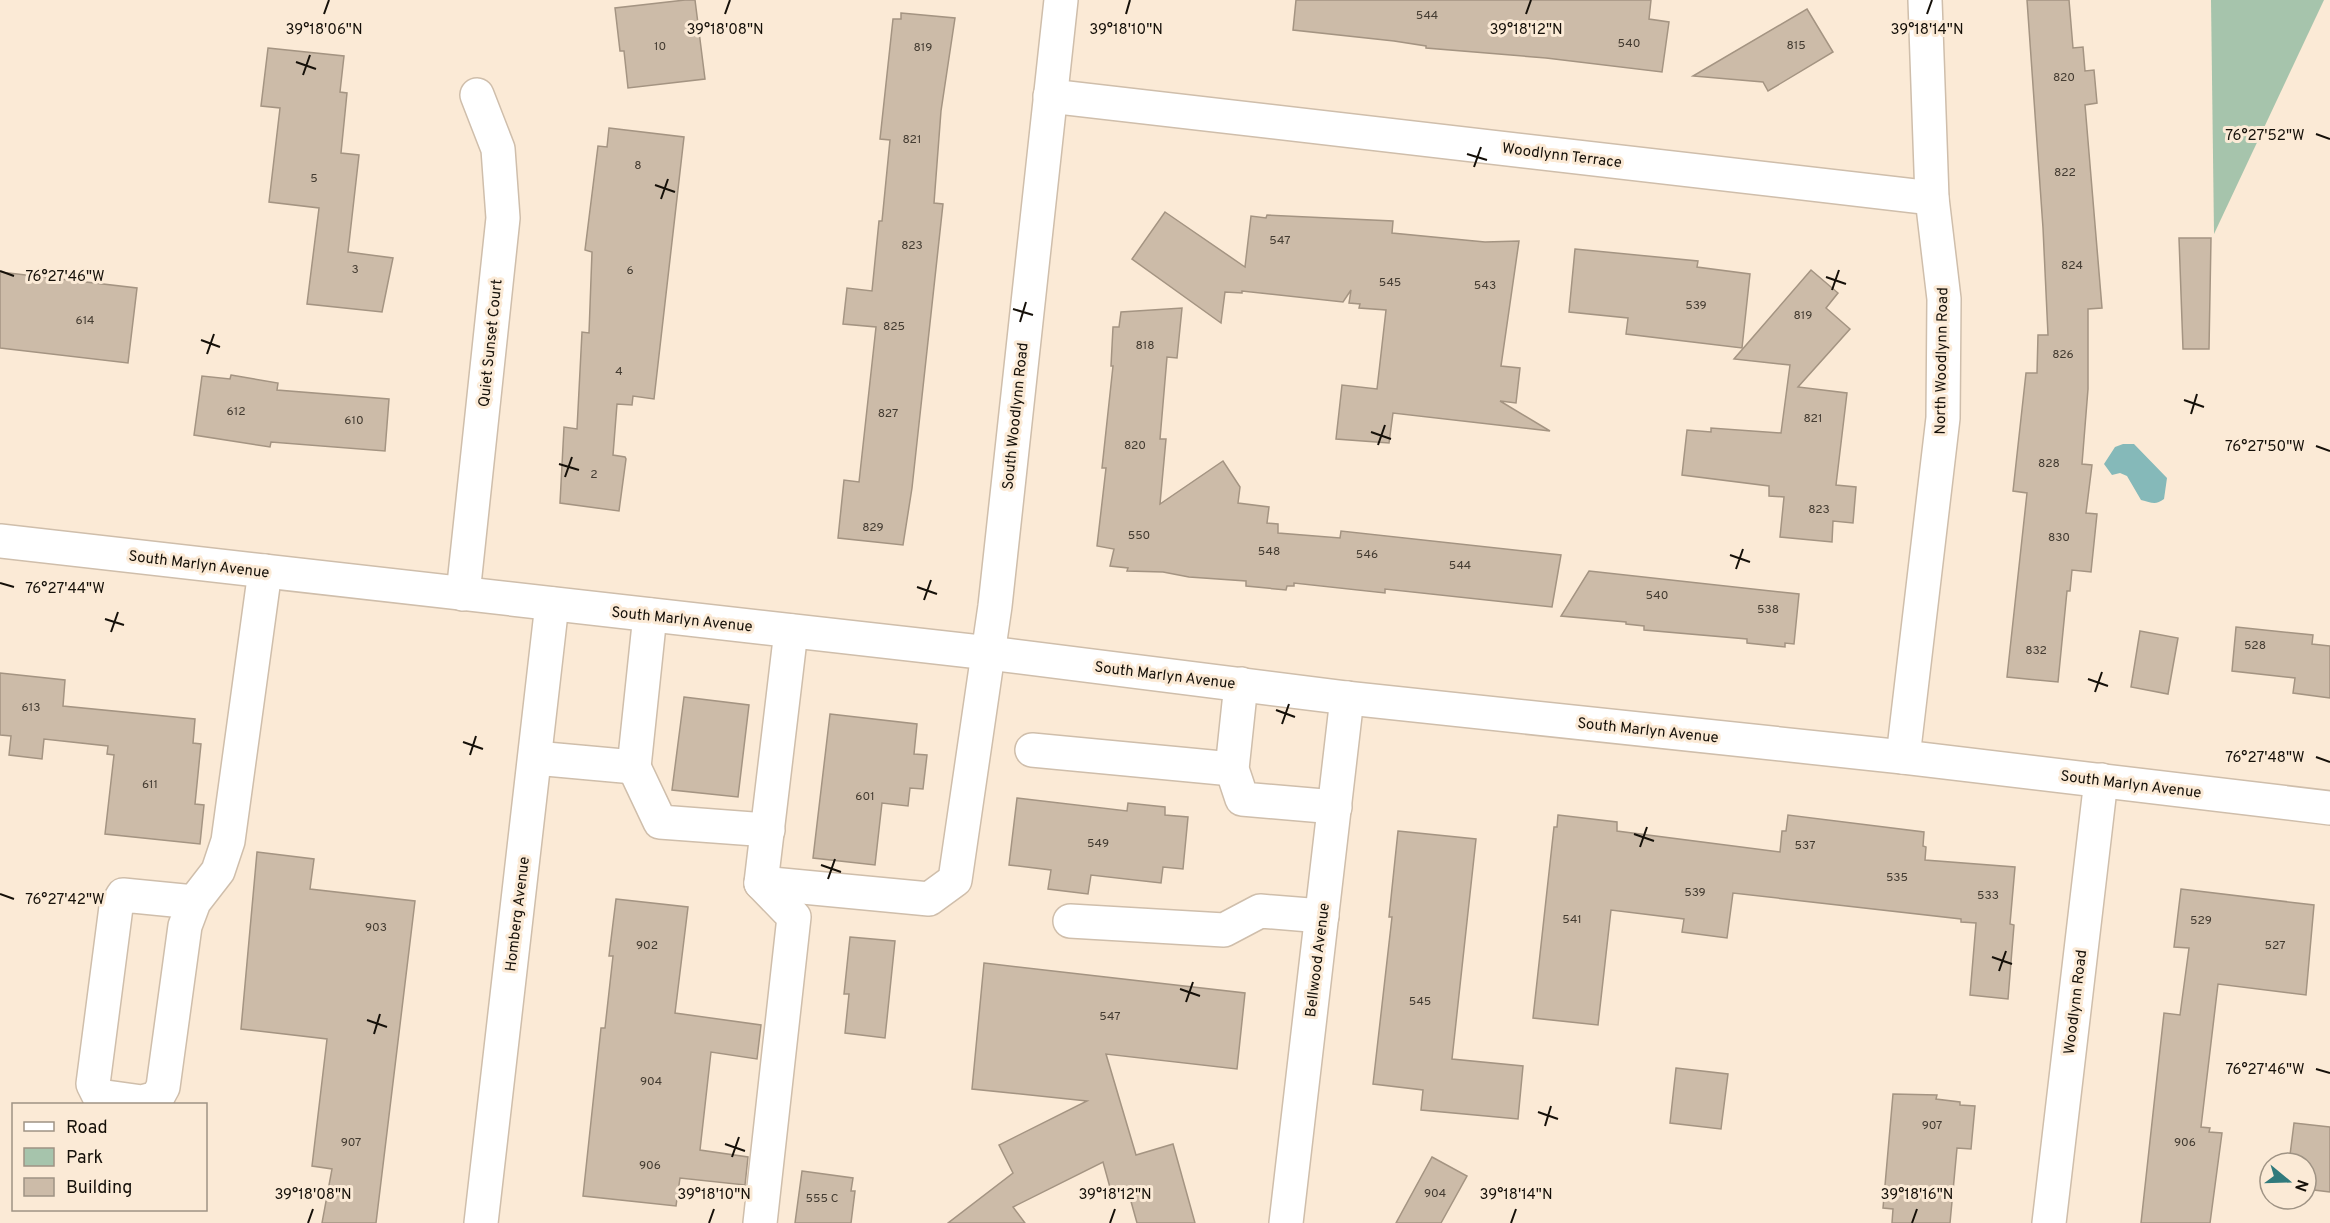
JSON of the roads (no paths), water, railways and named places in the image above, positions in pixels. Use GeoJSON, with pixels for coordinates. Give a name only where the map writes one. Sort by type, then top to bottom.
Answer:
{"type":"FeatureCollection","features":[{"type":"Feature","properties":{"kind":"street","name":"South Woodlynn Road"},"geometry":{"type":"LineString","coordinates":[[761,883],[929,899],[955,879],[988,654],[1060,0]]}},
{"type":"Feature","properties":{"kind":"street","name":"North Woodlynn Road"},"geometry":{"type":"LineString","coordinates":[[1903,757],[1944,418],[1944,299],[1932,198],[1925,0]]}},
{"type":"Feature","properties":{"kind":"street","name":"Quiet Sunset Court"},"geometry":{"type":"LineString","coordinates":[[464,594],[503,218],[498,149],[477,95]]}},
{"type":"Feature","properties":{"kind":"street","name":"Woodlynn Terrace"},"geometry":{"type":"LineString","coordinates":[[1050,96],[1932,198]]}},
{"type":"Feature","properties":{"kind":"street","name":"South Marlyn Avenue"},"geometry":{"type":"LineString","coordinates":[[0,541],[791,631],[1347,698],[1903,757],[2330,808]]}},
{"type":"Feature","properties":{"kind":"street"},"geometry":{"type":"LineString","coordinates":[[194,902],[123,895],[116,907],[93,1084],[99,1096],[142,1102],[157,1098],[163,1087],[185,926],[194,902],[218,871],[228,841],[265,571]]}},
{"type":"Feature","properties":{"kind":"street","name":"Homberg Avenue"},"geometry":{"type":"LineString","coordinates":[[481,1223],[552,604]]}},
{"type":"Feature","properties":{"kind":"street"},"geometry":{"type":"LineString","coordinates":[[650,615],[634,767],[660,822],[768,830]]}},
{"type":"Feature","properties":{"kind":"street"},"geometry":{"type":"LineString","coordinates":[[760,1223],[794,917],[761,883],[791,631]]}},
{"type":"Feature","properties":{"kind":"street"},"geometry":{"type":"LineString","coordinates":[[1241,684],[1232,769],[1242,799],[1335,807]]}},
{"type":"Feature","properties":{"kind":"street","name":"Bellwood Avenue"},"geometry":{"type":"LineString","coordinates":[[1286,1223],[1347,698]]}},
{"type":"Feature","properties":{"kind":"street"},"geometry":{"type":"LineString","coordinates":[[1032,750],[1232,769]]}},
{"type":"Feature","properties":{"kind":"street"},"geometry":{"type":"LineString","coordinates":[[535,758],[634,767]]}},
{"type":"Feature","properties":{"kind":"street","name":"Woodlynn Road"},"geometry":{"type":"LineString","coordinates":[[2049,1223],[2101,780]]}},
{"type":"Feature","properties":{"kind":"street"},"geometry":{"type":"LineString","coordinates":[[1070,921],[1224,930],[1260,911],[1322,916]]}},
{"type":"Feature","properties":{"kind":"water"},"geometry":{"type":"Polygon","coordinates":[[[2134,444],[2167,478],[2164,499],[2155,503],[2141,500],[2127,476],[2120,473],[2112,475],[2104,464],[2115,447],[2134,444]]]}}]}
